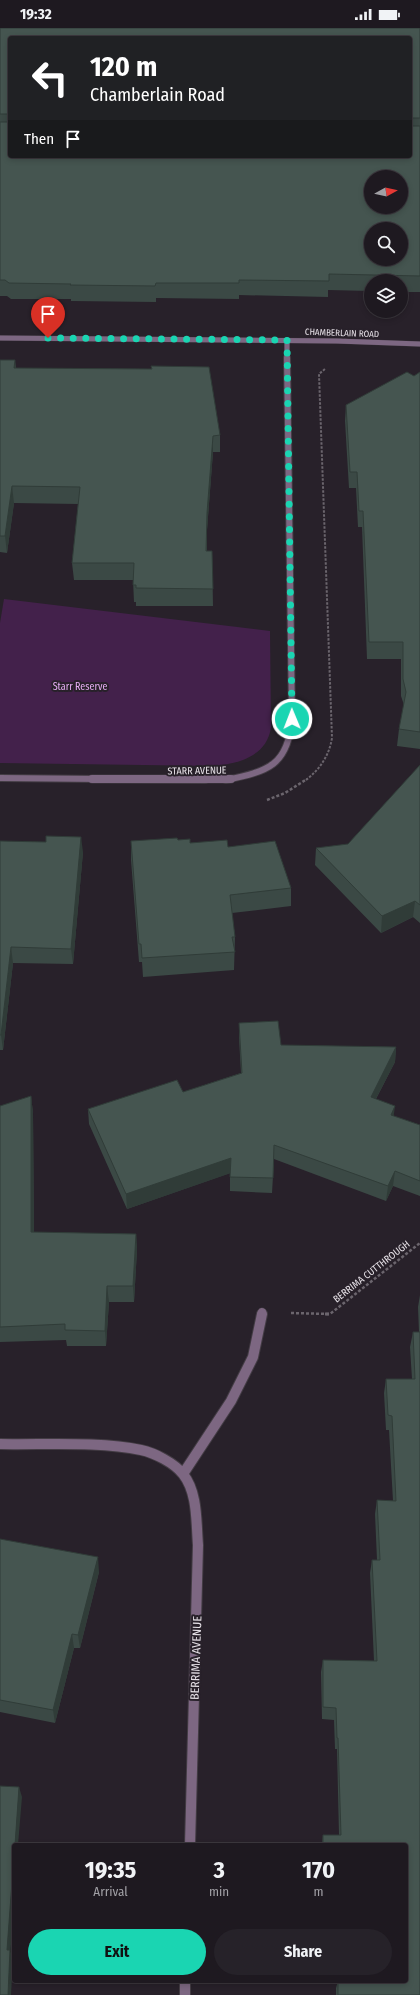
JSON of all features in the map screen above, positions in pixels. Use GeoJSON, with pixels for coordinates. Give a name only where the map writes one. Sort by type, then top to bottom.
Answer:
{"type":"FeatureCollection","features":[{"type":"Feature","properties":{"kind":"street","name":"CHAMBERLAIN ROAD"},"geometry":{"type":"LineString","coordinates":[[0,338],[287,340],[420,344]]}},
{"type":"Feature","properties":{"kind":"street","name":"STARR AVENUE"},"geometry":{"type":"LineString","coordinates":[[0,778],[225,780],[251,775],[271,767],[285,753],[292,737],[287,340]]}},
{"type":"Feature","properties":{"kind":"street"},"geometry":{"type":"LineString","coordinates":[[183,1474],[231,1401],[253,1357],[262,1312]]}},
{"type":"Feature","properties":{"kind":"street","name":"BERRIMA AVENUE"},"geometry":{"type":"LineString","coordinates":[[0,1444],[109,1446],[142,1450],[164,1459],[183,1474],[194,1497],[198,1545],[190,1843]]}},
{"type":"Feature","properties":{"kind":"street"},"geometry":{"type":"LineString","coordinates":[[185,1983],[185,1995]]}},
{"type":"Feature","properties":{"kind":"path"},"geometry":{"type":"LineString","coordinates":[[264,801],[284,795],[302,784],[328,756],[332,738],[319,374],[327,366]]}},
{"type":"Feature","properties":{"kind":"path","name":"BERRIMA CUTTHROUGH"},"geometry":{"type":"LineString","coordinates":[[262,1312],[330,1314],[420,1243]]}},
{"type":"Feature","properties":{"kind":"green space","name":"Starr Reserve"},"geometry":{"type":"Polygon","coordinates":[[[4,599],[270,631],[271,727],[264,745],[251,756],[243,760],[215,766],[0,763],[0,623],[4,599]]]}},
{"type":"Feature","properties":{"kind":"building"},"geometry":{"type":"Polygon","coordinates":[[[0,28],[420,28],[420,118],[412,118],[412,36],[8,36],[8,114],[0,114],[0,28]]]}},
{"type":"Feature","properties":{"kind":"building"},"geometry":{"type":"Polygon","coordinates":[[[0,122],[8,122],[8,158],[412,158],[412,126],[420,126],[420,276],[408,276],[408,274],[329,274],[329,281],[239,280],[239,283],[156,283],[155,286],[9,283],[5,280],[0,280],[0,122]]]}},
{"type":"Feature","properties":{"kind":"building"},"geometry":{"type":"Polygon","coordinates":[[[0,360],[15,360],[14,368],[152,369],[151,366],[209,367],[220,435],[213,436],[207,513],[206,551],[212,551],[213,589],[136,588],[136,585],[133,585],[134,563],[72,563],[80,487],[12,486],[5,536],[0,536],[0,360]]]}},
{"type":"Feature","properties":{"kind":"building"},"geometry":{"type":"Polygon","coordinates":[[[407,372],[414,376],[420,372],[420,732],[399,729],[406,692],[403,679],[403,642],[369,642],[363,511],[359,511],[357,472],[350,472],[346,405],[407,372]]]}},
{"type":"Feature","properties":{"kind":"building"},"geometry":{"type":"Polygon","coordinates":[[[420,765],[420,905],[415,901],[382,916],[316,848],[348,844],[420,765]]]}},
{"type":"Feature","properties":{"kind":"building"},"geometry":{"type":"Polygon","coordinates":[[[46,836],[81,837],[71,949],[11,947],[0,1035],[0,841],[46,842],[46,836]]]}},
{"type":"Feature","properties":{"kind":"building"},"geometry":{"type":"Polygon","coordinates":[[[177,838],[178,840],[190,839],[190,843],[227,840],[228,847],[275,841],[291,888],[230,895],[235,937],[232,937],[235,952],[142,958],[141,944],[139,944],[131,841],[177,838]]]}},
{"type":"Feature","properties":{"kind":"building"},"geometry":{"type":"Polygon","coordinates":[[[278,1021],[281,1045],[396,1047],[371,1097],[395,1106],[391,1115],[420,1125],[420,1181],[395,1171],[388,1186],[274,1145],[273,1178],[230,1177],[231,1158],[126,1194],[88,1109],[177,1080],[183,1092],[242,1073],[239,1023],[278,1021]]]}},
{"type":"Feature","properties":{"kind":"building"},"geometry":{"type":"Polygon","coordinates":[[[31,1096],[31,1232],[136,1234],[133,1286],[107,1286],[105,1331],[65,1330],[65,1324],[0,1327],[0,1106],[31,1096]]]}},
{"type":"Feature","properties":{"kind":"building"},"geometry":{"type":"Polygon","coordinates":[[[413,1332],[420,1332],[420,1995],[338,1995],[338,1983],[408,1983],[408,1843],[323,1843],[323,1835],[341,1835],[336,1708],[323,1707],[323,1660],[377,1661],[372,1560],[380,1560],[377,1500],[396,1501],[392,1416],[388,1415],[386,1379],[415,1379],[413,1332]]]}},
{"type":"Feature","properties":{"kind":"building"},"geometry":{"type":"Polygon","coordinates":[[[0,1539],[98,1557],[78,1635],[72,1634],[53,1710],[0,1700],[0,1539]]]}},
{"type":"Feature","properties":{"kind":"building"},"geometry":{"type":"Polygon","coordinates":[[[0,1786],[19,1787],[15,1843],[12,1843],[12,1882],[7,1950],[10,1950],[8,1995],[0,1995],[0,1786]]]}},
{"type":"Feature","properties":{"kind":"route"},"geometry":{"type":"LineString","coordinates":[[48,338],[287,340],[292,719]]}}]}
